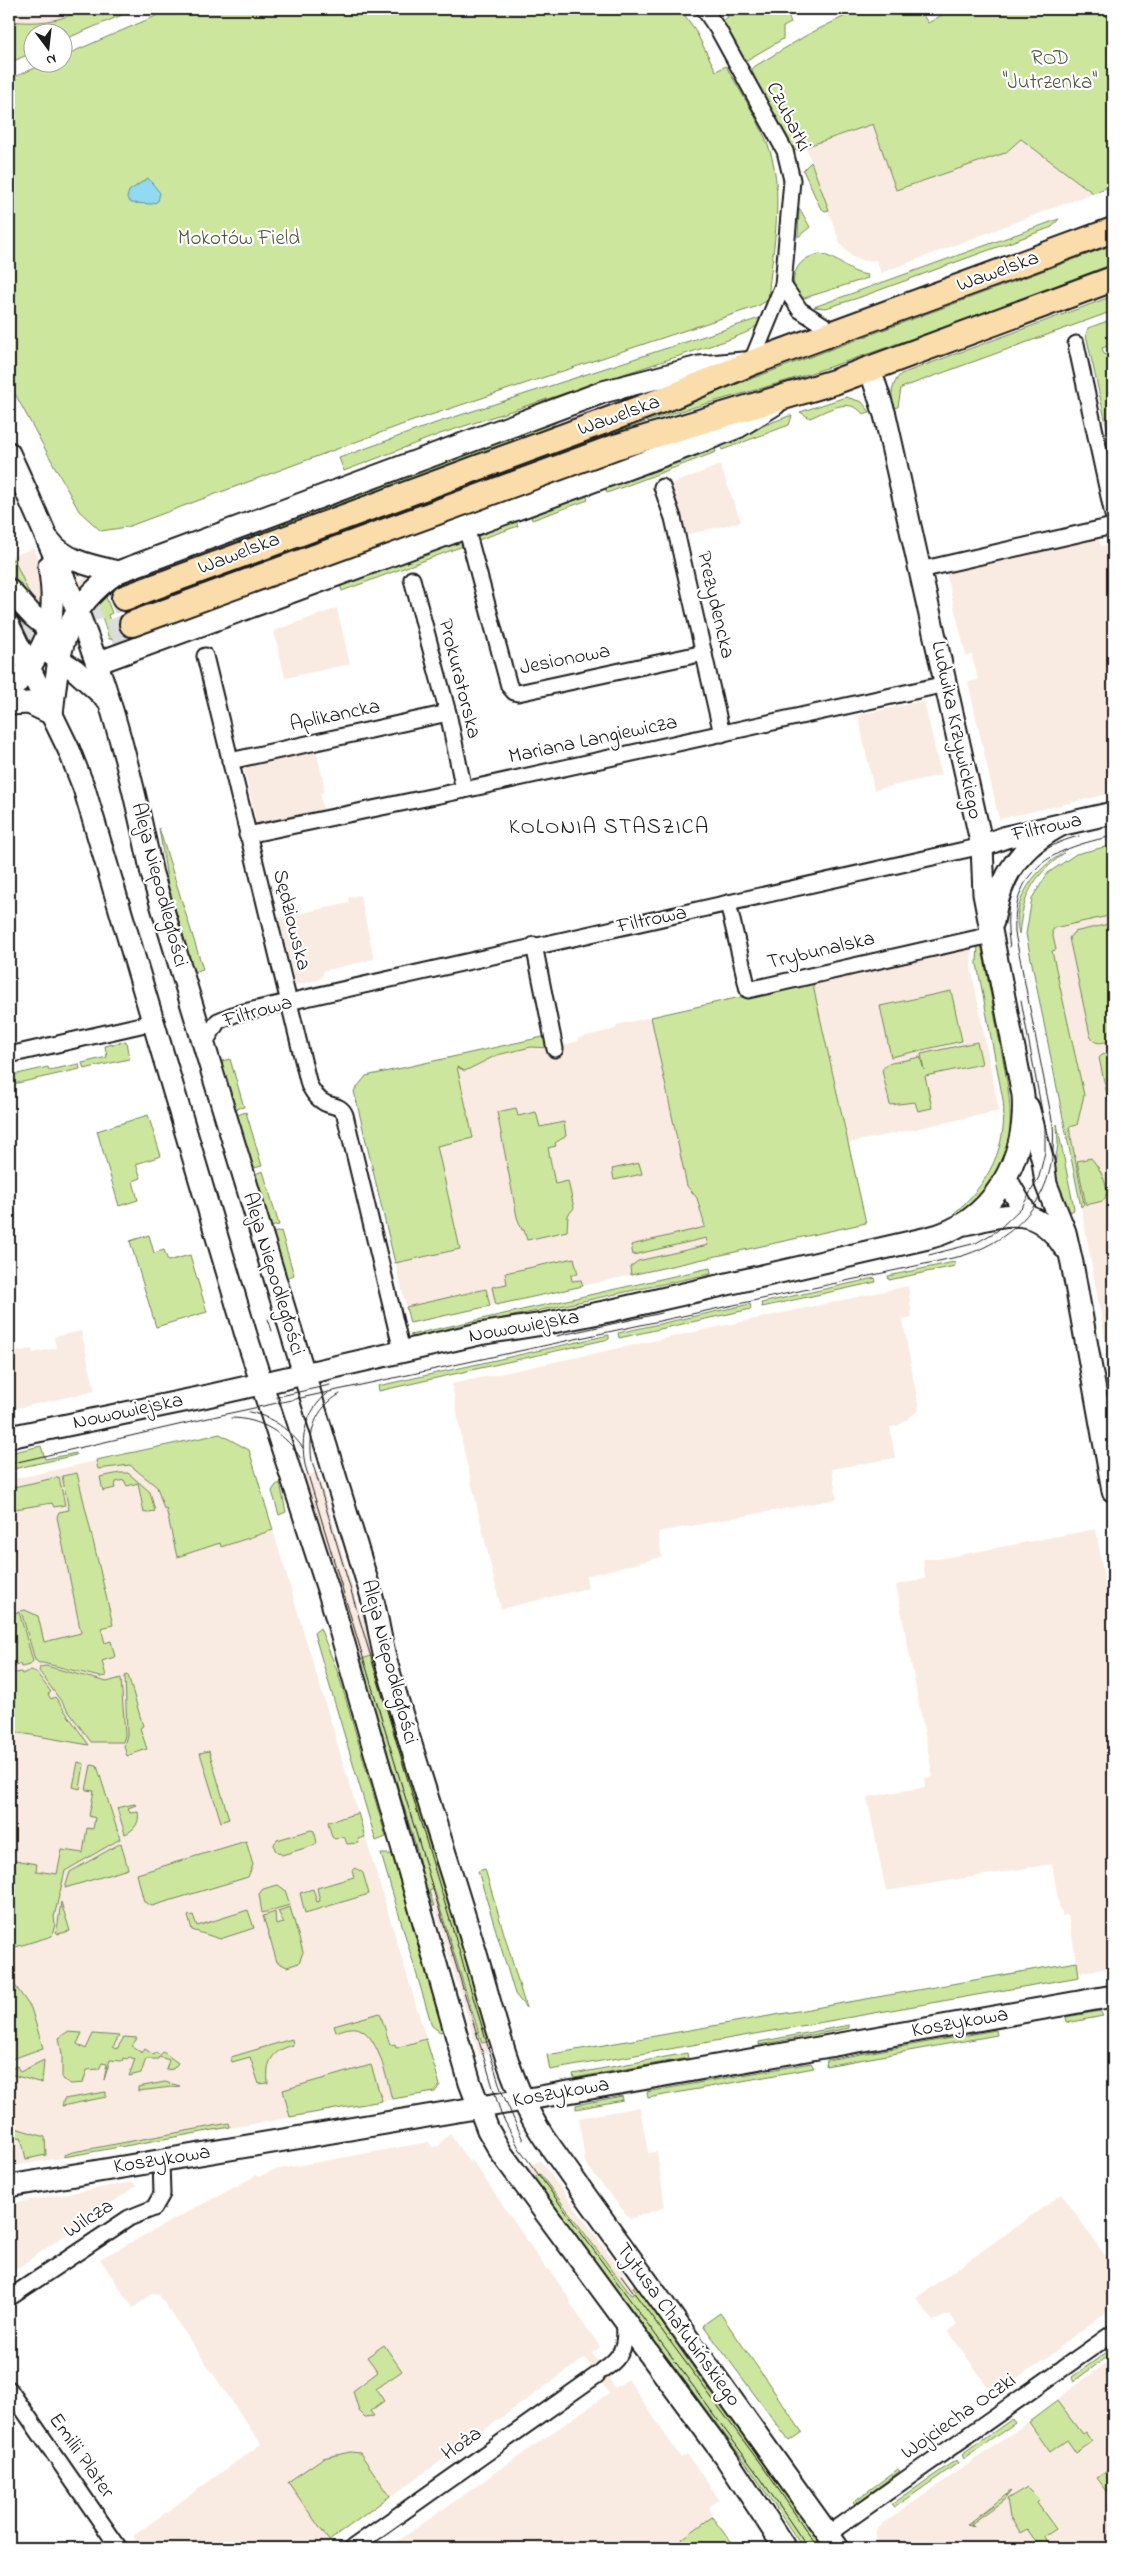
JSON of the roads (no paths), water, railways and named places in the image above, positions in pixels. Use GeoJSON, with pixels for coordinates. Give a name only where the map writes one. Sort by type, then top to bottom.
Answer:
{"type":"FeatureCollection","features":[{"type":"Feature","properties":{"kind":"main road","name":"Wawelska"},"geometry":{"type":"LineString","coordinates":[[124,598],[673,396],[751,363],[1113,230]]}},
{"type":"Feature","properties":{"kind":"main road","name":"Wawelska"},"geometry":{"type":"LineString","coordinates":[[132,624],[615,448],[870,369],[1113,279]]}},
{"type":"Feature","properties":{"kind":"main road"},"geometry":{"type":"LineString","coordinates":[[9,692],[53,644],[76,613],[106,579],[118,572],[603,392],[699,367],[751,363]]}},
{"type":"Feature","properties":{"kind":"main road","name":"Ludwika Krzywickiego"},"geometry":{"type":"LineString","coordinates":[[870,369],[883,407],[982,846],[982,884],[991,935],[1024,1095],[1038,1140],[1046,1184],[1065,1232],[1113,1491]]}},
{"type":"Feature","properties":{"kind":"main road"},"geometry":{"type":"LineString","coordinates":[[10,631],[53,644],[97,664],[738,427],[790,394]]}},
{"type":"Feature","properties":{"kind":"main road","name":"Aleja Niepodległości"},"geometry":{"type":"LineString","coordinates":[[9,453],[44,532],[97,664],[109,701],[133,790],[152,874],[371,1594],[383,1650],[409,1739],[523,2100]]}},
{"type":"Feature","properties":{"kind":"main road"},"geometry":{"type":"LineString","coordinates":[[44,532],[54,547],[66,556],[88,565],[118,572]]}},
{"type":"Feature","properties":{"kind":"main road"},"geometry":{"type":"LineString","coordinates":[[9,704],[29,703],[52,714],[53,590],[44,532]]}},
{"type":"Feature","properties":{"kind":"main road"},"geometry":{"type":"LineString","coordinates":[[9,590],[75,670],[109,701]]}},
{"type":"Feature","properties":{"kind":"main road","name":"Aleja Niepodległości"},"geometry":{"type":"LineString","coordinates":[[10,631],[52,714],[84,788],[222,1255],[329,1593],[422,1921],[479,2108]]}},
{"type":"Feature","properties":{"kind":"main road","name":"Filtrowa"},"geometry":{"type":"LineString","coordinates":[[982,846],[1006,837],[1113,813]]}},
{"type":"Feature","properties":{"kind":"main road"},"geometry":{"type":"LineString","coordinates":[[991,935],[998,894],[1010,869],[1037,838],[1064,824]]}},
{"type":"Feature","properties":{"kind":"main road","name":"Ludwika Krzywickiego"},"geometry":{"type":"LineString","coordinates":[[1008,1174],[1023,1129],[1024,1095]]}},
{"type":"Feature","properties":{"kind":"main road"},"geometry":{"type":"LineString","coordinates":[[963,1224],[1006,1215],[1027,1215],[1008,1174],[1032,1174],[1046,1184]]}},
{"type":"Feature","properties":{"kind":"main road","name":"Nowowiejska"},"geometry":{"type":"LineString","coordinates":[[9,1437],[490,1332],[556,1322],[750,1280],[940,1235],[963,1224],[986,1204],[1008,1174]]}},
{"type":"Feature","properties":{"kind":"main road","name":"Ludwika Krzywickiego"},"geometry":{"type":"LineString","coordinates":[[1027,1215],[1054,1233],[1070,1256]]}},
{"type":"Feature","properties":{"kind":"main road","name":"Koszykowa"},"geometry":{"type":"LineString","coordinates":[[9,2186],[479,2108],[1113,1996]]}},
{"type":"Feature","properties":{"kind":"main road","name":"Tytusa Chałubińskiego"},"geometry":{"type":"LineString","coordinates":[[523,2100],[545,2139],[833,2541]]}},
{"type":"Feature","properties":{"kind":"main road","name":"Tytusa Chałubińskiego"},"geometry":{"type":"LineString","coordinates":[[479,2108],[492,2138],[502,2154],[726,2458],[786,2548]]}},
{"type":"Feature","properties":{"kind":"street","name":"Czubatki"},"geometry":{"type":"LineString","coordinates":[[704,9],[785,151],[790,167],[792,193],[783,285],[751,363]]}},
{"type":"Feature","properties":{"kind":"street"},"geometry":{"type":"LineString","coordinates":[[783,285],[800,310],[834,332]]}},
{"type":"Feature","properties":{"kind":"street"},"geometry":{"type":"LineString","coordinates":[[1076,344],[1113,515]]}},
{"type":"Feature","properties":{"kind":"street","name":"Prezydencka"},"geometry":{"type":"LineString","coordinates":[[662,487],[673,518],[722,734]]}},
{"type":"Feature","properties":{"kind":"street"},"geometry":{"type":"LineString","coordinates":[[920,570],[1113,526]]}},
{"type":"Feature","properties":{"kind":"street","name":"Jesionowa"},"geometry":{"type":"LineString","coordinates":[[466,527],[510,686],[514,692],[704,652]]}},
{"type":"Feature","properties":{"kind":"street","name":"Prokuratorska"},"geometry":{"type":"LineString","coordinates":[[412,579],[448,713],[464,790]]}},
{"type":"Feature","properties":{"kind":"street","name":"Sędziowska"},"geometry":{"type":"LineString","coordinates":[[205,656],[309,1085],[317,1098],[344,1111],[402,1351]]}},
{"type":"Feature","properties":{"kind":"street","name":"Mariana Langiewicza"},"geometry":{"type":"LineString","coordinates":[[247,835],[464,790],[946,684]]}},
{"type":"Feature","properties":{"kind":"street","name":"Aplikancka"},"geometry":{"type":"LineString","coordinates":[[230,761],[448,713]]}},
{"type":"Feature","properties":{"kind":"street","name":"Filtrowa"},"geometry":{"type":"LineString","coordinates":[[204,1044],[214,1026],[222,1019],[534,946],[982,846]]}},
{"type":"Feature","properties":{"kind":"street","name":"Trybunalska"},"geometry":{"type":"LineString","coordinates":[[728,903],[748,990],[991,935]]}},
{"type":"Feature","properties":{"kind":"street"},"geometry":{"type":"LineString","coordinates":[[534,946],[555,1049]]}},
{"type":"Feature","properties":{"kind":"street"},"geometry":{"type":"LineString","coordinates":[[9,1056],[154,1022]]}},
{"type":"Feature","properties":{"kind":"street","name":"Wilcza"},"geometry":{"type":"LineString","coordinates":[[9,2298],[129,2218],[156,2206],[162,2194],[161,2161]]}},
{"type":"Feature","properties":{"kind":"street","name":"Hoża"},"geometry":{"type":"LineString","coordinates":[[352,2548],[616,2361],[624,2350],[626,2335],[624,2320]]}},
{"type":"Feature","properties":{"kind":"street","name":"Wojciecha Oczki"},"geometry":{"type":"LineString","coordinates":[[833,2541],[893,2489],[1113,2333]]}},
{"type":"Feature","properties":{"kind":"street","name":"Emilii Plater"},"geometry":{"type":"LineString","coordinates":[[9,2389],[119,2548]]}},
{"type":"Feature","properties":{"kind":"water"},"geometry":{"type":"Polygon","coordinates":[[[148,178],[160,193],[158,201],[152,204],[131,203],[127,198],[129,191],[148,178]]]}},
{"type":"Feature","properties":{"kind":"tunnel"},"geometry":{"type":"LineString","coordinates":[[9,639],[124,598]]}},
{"type":"Feature","properties":{"kind":"tunnel"},"geometry":{"type":"LineString","coordinates":[[9,671],[132,624]]}},
{"type":"Feature","properties":{"kind":"tram line"},"geometry":{"type":"LineString","coordinates":[[1010,947],[1009,908],[1012,891],[1019,876],[1029,863],[1043,851],[1059,842],[1079,836]]}},
{"type":"Feature","properties":{"kind":"tram line"},"geometry":{"type":"LineString","coordinates":[[9,1464],[226,1414],[962,1256],[984,1247],[1003,1236],[1033,1208],[1043,1190],[1050,1170],[1053,1149],[1053,1125],[1015,933],[1016,910],[1021,891],[1030,876],[1042,864],[1057,854],[1113,836]]}},
{"type":"Feature","properties":{"kind":"tram line"},"geometry":{"type":"LineString","coordinates":[[929,1255],[976,1243],[997,1231],[1022,1207],[1039,1177],[1045,1152],[1045,1127],[1021,1000]]}},
{"type":"Feature","properties":{"kind":"tram line"},"geometry":{"type":"LineString","coordinates":[[557,1336],[662,1313]]}},
{"type":"Feature","properties":{"kind":"tram line"},"geometry":{"type":"LineString","coordinates":[[268,1319],[272,1331]]}},
{"type":"Feature","properties":{"kind":"tram line"},"geometry":{"type":"LineString","coordinates":[[276,1397],[330,1385]]}},
{"type":"Feature","properties":{"kind":"tram line"},"geometry":{"type":"LineString","coordinates":[[328,1393],[314,1408],[306,1426],[303,1445],[305,1465],[501,2114],[519,2148],[761,2479],[808,2548]]}},
{"type":"Feature","properties":{"kind":"tram line"},"geometry":{"type":"LineString","coordinates":[[340,1394],[324,1407],[315,1423],[311,1441],[312,1461],[501,2090],[523,2140]]}},
{"type":"Feature","properties":{"kind":"tram line"},"geometry":{"type":"LineString","coordinates":[[249,1412],[272,1420],[292,1435],[303,1448]]}},
{"type":"Feature","properties":{"kind":"tram line"},"geometry":{"type":"LineString","coordinates":[[231,1418],[252,1421],[272,1429],[288,1442],[301,1459]]}},
{"type":"Feature","properties":{"kind":"tram line"},"geometry":{"type":"LineString","coordinates":[[621,2275],[768,2474],[818,2548]]}},
{"type":"Feature","properties":{"kind":"district","name":"KOLONIA STASZICA"},"geometry":{"type":"Point","coordinates":[609,828]}},
{"type":"Feature","properties":{"kind":"park label","name":"ROD \"Jutrzenka\""},"geometry":{"type":"Point","coordinates":[1050,71]}},
{"type":"Feature","properties":{"kind":"park label","name":"Mokotów Field"},"geometry":{"type":"Point","coordinates":[239,239]}}]}
